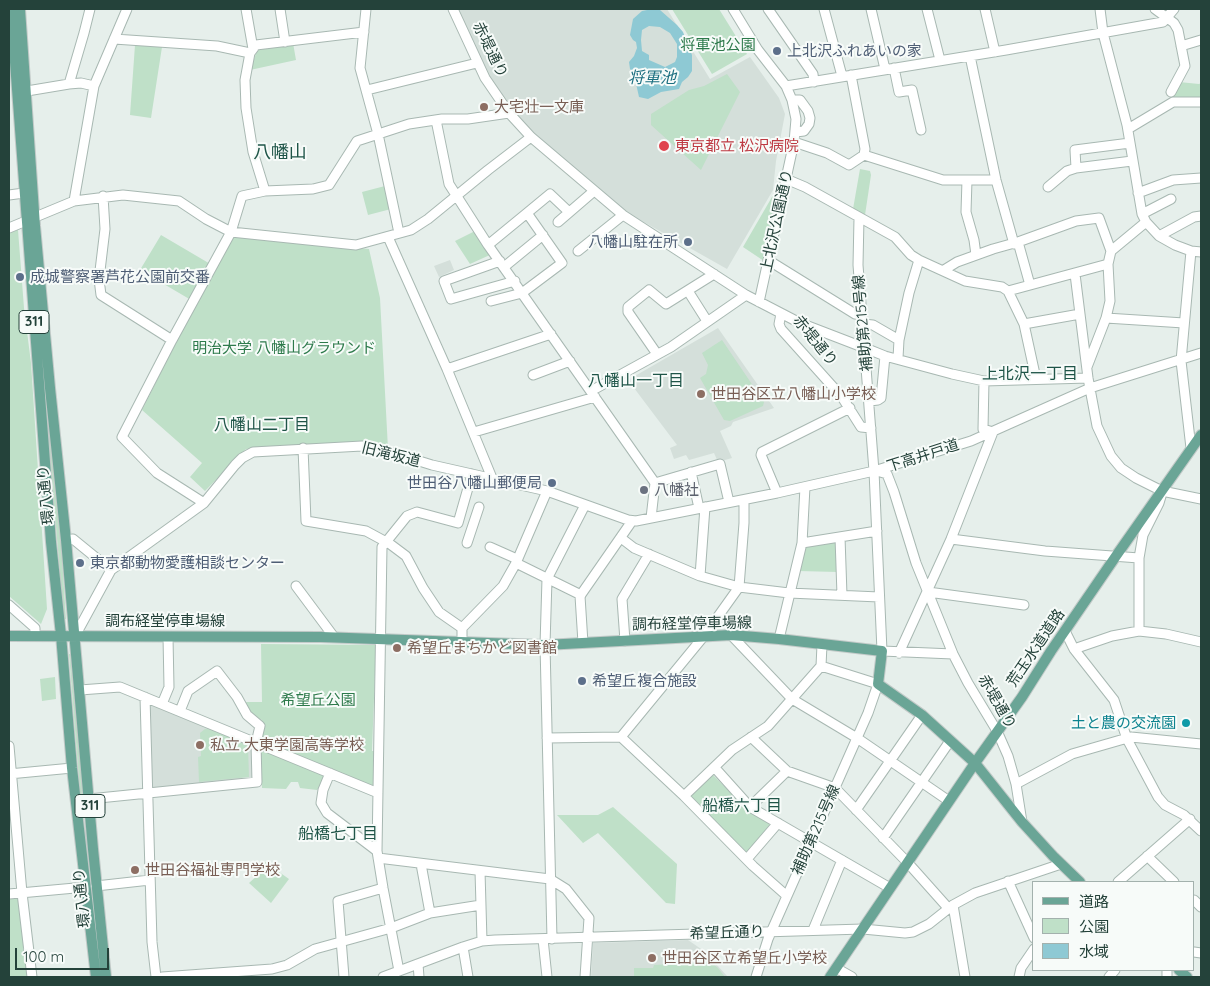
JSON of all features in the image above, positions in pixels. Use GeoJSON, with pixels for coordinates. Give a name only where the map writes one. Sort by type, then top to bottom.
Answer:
{"type":"FeatureCollection","features":[{"type":"Feature","properties":{"kind":"main road","name":"環八通り"},"geometry":{"type":"LineString","coordinates":[[11,9],[13,101],[24,193],[30,220],[50,388],[80,690],[89,799],[96,977]]}},
{"type":"Feature","properties":{"kind":"main road","name":"環八通り"},"geometry":{"type":"LineString","coordinates":[[20,9],[27,91],[30,220],[51,542],[72,768],[106,977]]}},
{"type":"Feature","properties":{"kind":"main road","name":"荒玉水道道路"},"geometry":{"type":"LineString","coordinates":[[830,977],[1116,556],[1201,435]]}},
{"type":"Feature","properties":{"kind":"main road","name":"調布経堂停車場線"},"geometry":{"type":"LineString","coordinates":[[9,636],[328,637],[545,645],[730,635],[882,652]]}},
{"type":"Feature","properties":{"kind":"main road"},"geometry":{"type":"LineString","coordinates":[[882,652],[878,684],[922,715],[975,763],[1022,822],[1079,881]]}},
{"type":"Feature","properties":{"kind":"street"},"geometry":{"type":"LineString","coordinates":[[69,84],[90,9]]}},
{"type":"Feature","properties":{"kind":"street"},"geometry":{"type":"LineString","coordinates":[[74,201],[94,86],[127,9]]}},
{"type":"Feature","properties":{"kind":"street"},"geometry":{"type":"LineString","coordinates":[[246,9],[251,51],[245,80],[246,108],[253,152],[265,192]]}},
{"type":"Feature","properties":{"kind":"street"},"geometry":{"type":"LineString","coordinates":[[280,9],[285,42]]}},
{"type":"Feature","properties":{"kind":"street"},"geometry":{"type":"LineString","coordinates":[[366,9],[360,64],[378,134],[399,233]]}},
{"type":"Feature","properties":{"kind":"street","name":"赤堤通り"},"geometry":{"type":"LineString","coordinates":[[453,9],[485,78],[509,113],[531,137],[623,215],[746,295],[781,314],[779,324],[782,329],[842,397],[861,427],[872,428]]}},
{"type":"Feature","properties":{"kind":"street","name":"上北沢公園通り"},"geometry":{"type":"LineString","coordinates":[[733,9],[758,50],[786,86],[792,100],[796,119],[796,132],[760,302]]}},
{"type":"Feature","properties":{"kind":"street"},"geometry":{"type":"LineString","coordinates":[[768,9],[813,74],[814,82]]}},
{"type":"Feature","properties":{"kind":"street"},"geometry":{"type":"LineString","coordinates":[[794,142],[827,153],[849,166],[864,156],[865,149],[846,76],[824,9]]}},
{"type":"Feature","properties":{"kind":"street"},"geometry":{"type":"LineString","coordinates":[[871,9],[899,92],[912,90],[921,130]]}},
{"type":"Feature","properties":{"kind":"street"},"geometry":{"type":"LineString","coordinates":[[927,9],[940,60]]}},
{"type":"Feature","properties":{"kind":"street"},"geometry":{"type":"LineString","coordinates":[[985,9],[995,52]]}},
{"type":"Feature","properties":{"kind":"street"},"geometry":{"type":"LineString","coordinates":[[1100,9],[1102,33],[1128,129],[1132,161],[1144,218],[1159,236],[1174,245],[1201,252]]}},
{"type":"Feature","properties":{"kind":"street"},"geometry":{"type":"LineString","coordinates":[[1155,9],[1174,24],[1178,30],[1185,66],[1171,92]]}},
{"type":"Feature","properties":{"kind":"street"},"geometry":{"type":"LineString","coordinates":[[786,86],[1163,22],[1174,9]]}},
{"type":"Feature","properties":{"kind":"street"},"geometry":{"type":"LineString","coordinates":[[251,51],[256,46],[364,32]]}},
{"type":"Feature","properties":{"kind":"street"},"geometry":{"type":"LineString","coordinates":[[114,39],[217,46],[251,51]]}},
{"type":"Feature","properties":{"kind":"street"},"geometry":{"type":"LineString","coordinates":[[1181,46],[1201,40]]}},
{"type":"Feature","properties":{"kind":"street"},"geometry":{"type":"LineString","coordinates":[[970,56],[996,180],[1030,285]]}},
{"type":"Feature","properties":{"kind":"street"},"geometry":{"type":"LineString","coordinates":[[367,90],[478,63]]}},
{"type":"Feature","properties":{"kind":"street"},"geometry":{"type":"LineString","coordinates":[[27,91],[81,83],[94,86]]}},
{"type":"Feature","properties":{"kind":"street"},"geometry":{"type":"LineString","coordinates":[[792,100],[800,100],[805,105],[810,118],[809,124],[804,131],[796,132]]}},
{"type":"Feature","properties":{"kind":"street"},"geometry":{"type":"LineString","coordinates":[[1128,129],[1173,102],[1201,102]]}},
{"type":"Feature","properties":{"kind":"street"},"geometry":{"type":"LineString","coordinates":[[202,505],[157,473],[122,437],[231,232],[242,196],[265,192],[313,189],[329,185],[357,141],[409,124],[509,113]]}},
{"type":"Feature","properties":{"kind":"street"},"geometry":{"type":"LineString","coordinates":[[436,120],[449,184],[488,245],[655,483],[651,518]]}},
{"type":"Feature","properties":{"kind":"street"},"geometry":{"type":"LineString","coordinates":[[9,228],[74,201],[106,196],[141,196],[179,201],[206,219],[231,232],[356,245],[412,230],[428,220],[456,195],[531,137]]}},
{"type":"Feature","properties":{"kind":"street"},"geometry":{"type":"LineString","coordinates":[[1076,168],[1075,150],[1130,143]]}},
{"type":"Feature","properties":{"kind":"street"},"geometry":{"type":"LineString","coordinates":[[864,156],[943,180],[996,180]]}},
{"type":"Feature","properties":{"kind":"street"},"geometry":{"type":"LineString","coordinates":[[1048,187],[1067,171],[1076,168],[1132,161]]}},
{"type":"Feature","properties":{"kind":"street"},"geometry":{"type":"LineString","coordinates":[[1138,194],[1173,180],[1201,178]]}},
{"type":"Feature","properties":{"kind":"street"},"geometry":{"type":"LineString","coordinates":[[786,179],[805,187],[897,238],[911,255],[919,260],[965,281],[996,285],[1008,291],[1024,324],[1036,379]]}},
{"type":"Feature","properties":{"kind":"street"},"geometry":{"type":"LineString","coordinates":[[967,180],[966,212],[976,255]]}},
{"type":"Feature","properties":{"kind":"street"},"geometry":{"type":"LineString","coordinates":[[558,222],[594,191]]}},
{"type":"Feature","properties":{"kind":"street"},"geometry":{"type":"LineString","coordinates":[[9,195],[24,193]]}},
{"type":"Feature","properties":{"kind":"street"},"geometry":{"type":"LineString","coordinates":[[488,245],[550,194],[569,212]]}},
{"type":"Feature","properties":{"kind":"street"},"geometry":{"type":"LineString","coordinates":[[106,196],[105,229],[99,279],[101,295],[172,340]]}},
{"type":"Feature","properties":{"kind":"street"},"geometry":{"type":"LineString","coordinates":[[1087,367],[1106,318],[1110,288],[1108,264],[1111,251],[1144,218],[1171,199]]}},
{"type":"Feature","properties":{"kind":"street"},"geometry":{"type":"LineString","coordinates":[[492,301],[522,293],[562,263],[527,213]]}},
{"type":"Feature","properties":{"kind":"street"},"geometry":{"type":"LineString","coordinates":[[578,251],[623,215]]}},
{"type":"Feature","properties":{"kind":"street"},"geometry":{"type":"LineString","coordinates":[[1159,236],[1194,217],[1201,216]]}},
{"type":"Feature","properties":{"kind":"street","name":"補助第215号線"},"geometry":{"type":"LineString","coordinates":[[860,218],[858,265],[872,428]]}},
{"type":"Feature","properties":{"kind":"street"},"geometry":{"type":"LineString","coordinates":[[944,270],[957,262],[1076,221],[1099,218],[1111,251]]}},
{"type":"Feature","properties":{"kind":"street"},"geometry":{"type":"LineString","coordinates":[[514,281],[451,299],[444,281],[502,264],[543,235]]}},
{"type":"Feature","properties":{"kind":"street"},"geometry":{"type":"LineString","coordinates":[[388,237],[474,432],[492,478]]}},
{"type":"Feature","properties":{"kind":"street"},"geometry":{"type":"LineString","coordinates":[[1191,250],[1181,361],[1191,448]]}},
{"type":"Feature","properties":{"kind":"street"},"geometry":{"type":"LineString","coordinates":[[768,260],[899,340]]}},
{"type":"Feature","properties":{"kind":"street"},"geometry":{"type":"LineString","coordinates":[[898,358],[899,340],[919,260]]}},
{"type":"Feature","properties":{"kind":"street"},"geometry":{"type":"LineString","coordinates":[[1008,291],[1108,264]]}},
{"type":"Feature","properties":{"kind":"street"},"geometry":{"type":"LineString","coordinates":[[657,354],[628,312],[628,307],[649,290],[666,304],[714,274]]}},
{"type":"Feature","properties":{"kind":"street"},"geometry":{"type":"LineString","coordinates":[[1075,274],[1088,378],[1097,426],[1111,456],[1121,468],[1162,491],[1201,499]]}},
{"type":"Feature","properties":{"kind":"street"},"geometry":{"type":"LineString","coordinates":[[688,291],[707,321]]}},
{"type":"Feature","properties":{"kind":"street"},"geometry":{"type":"LineString","coordinates":[[474,432],[593,394],[746,295]]}},
{"type":"Feature","properties":{"kind":"street"},"geometry":{"type":"LineString","coordinates":[[781,314],[885,356],[984,381],[1088,378]]}},
{"type":"Feature","properties":{"kind":"street"},"geometry":{"type":"LineString","coordinates":[[1024,324],[1080,314]]}},
{"type":"Feature","properties":{"kind":"street"},"geometry":{"type":"LineString","coordinates":[[1106,318],[1184,323]]}},
{"type":"Feature","properties":{"kind":"street"},"geometry":{"type":"LineString","coordinates":[[447,370],[551,334]]}},
{"type":"Feature","properties":{"kind":"street","name":"下高井戸道"},"geometry":{"type":"LineString","coordinates":[[632,521],[744,500],[874,471],[971,441],[1090,388],[1181,361],[1201,353]]}},
{"type":"Feature","properties":{"kind":"street"},"geometry":{"type":"LineString","coordinates":[[870,401],[881,398],[885,356]]}},
{"type":"Feature","properties":{"kind":"street"},"geometry":{"type":"LineString","coordinates":[[533,375],[570,361]]}},
{"type":"Feature","properties":{"kind":"street"},"geometry":{"type":"LineString","coordinates":[[900,653],[951,539],[993,432],[983,429],[984,381]]}},
{"type":"Feature","properties":{"kind":"street"},"geometry":{"type":"LineString","coordinates":[[777,493],[761,456],[762,452],[850,408]]}},
{"type":"Feature","properties":{"kind":"street"},"geometry":{"type":"LineString","coordinates":[[872,428],[882,652],[953,654]]}},
{"type":"Feature","properties":{"kind":"street","name":"旧滝坂道"},"geometry":{"type":"LineString","coordinates":[[75,636],[111,570],[202,505],[242,458],[253,452],[362,446],[387,451],[432,465],[548,491],[632,521]]}},
{"type":"Feature","properties":{"kind":"street"},"geometry":{"type":"LineString","coordinates":[[303,448],[306,521],[366,531],[386,542],[406,556],[422,588],[439,612],[462,628]]}},
{"type":"Feature","properties":{"kind":"street"},"geometry":{"type":"LineString","coordinates":[[655,483],[720,464],[729,502]]}},
{"type":"Feature","properties":{"kind":"street","name":"赤堤通り"},"geometry":{"type":"LineString","coordinates":[[874,471],[887,474],[916,563],[953,654],[997,732],[1008,756],[1016,784],[1022,822]]}},
{"type":"Feature","properties":{"kind":"street"},"geometry":{"type":"LineString","coordinates":[[691,472],[702,507],[700,576]]}},
{"type":"Feature","properties":{"kind":"street"},"geometry":{"type":"LineString","coordinates":[[458,523],[472,474]]}},
{"type":"Feature","properties":{"kind":"street"},"geometry":{"type":"LineString","coordinates":[[779,639],[802,544],[805,487]]}},
{"type":"Feature","properties":{"kind":"street"},"geometry":{"type":"LineString","coordinates":[[462,642],[462,628],[503,586],[517,561],[548,491]]}},
{"type":"Feature","properties":{"kind":"street"},"geometry":{"type":"LineString","coordinates":[[1139,631],[1139,558],[1143,535],[1159,503],[1162,491]]}},
{"type":"Feature","properties":{"kind":"street"},"geometry":{"type":"LineString","coordinates":[[621,737],[704,636],[739,587],[744,500]]}},
{"type":"Feature","properties":{"kind":"street"},"geometry":{"type":"LineString","coordinates":[[547,977],[550,879],[545,645],[547,579],[585,505]]}},
{"type":"Feature","properties":{"kind":"street"},"geometry":{"type":"LineString","coordinates":[[466,543],[479,507]]}},
{"type":"Feature","properties":{"kind":"street"},"geometry":{"type":"LineString","coordinates":[[399,971],[378,854],[382,547],[407,516],[417,512],[472,527]]}},
{"type":"Feature","properties":{"kind":"street"},"geometry":{"type":"LineString","coordinates":[[583,643],[581,595],[632,521]]}},
{"type":"Feature","properties":{"kind":"street"},"geometry":{"type":"LineString","coordinates":[[802,544],[877,531]]}},
{"type":"Feature","properties":{"kind":"street"},"geometry":{"type":"LineString","coordinates":[[840,537],[842,595]]}},
{"type":"Feature","properties":{"kind":"street"},"geometry":{"type":"LineString","coordinates":[[621,538],[634,548],[700,576],[739,587],[790,593],[879,597]]}},
{"type":"Feature","properties":{"kind":"street"},"geometry":{"type":"LineString","coordinates":[[66,540],[73,539],[111,570]]}},
{"type":"Feature","properties":{"kind":"street"},"geometry":{"type":"LineString","coordinates":[[951,539],[1045,551],[1139,558]]}},
{"type":"Feature","properties":{"kind":"street"},"geometry":{"type":"LineString","coordinates":[[490,547],[547,579],[581,595]]}},
{"type":"Feature","properties":{"kind":"street"},"geometry":{"type":"LineString","coordinates":[[625,641],[622,598],[648,554]]}},
{"type":"Feature","properties":{"kind":"street"},"geometry":{"type":"LineString","coordinates":[[296,586],[328,637]]}},
{"type":"Feature","properties":{"kind":"street"},"geometry":{"type":"LineString","coordinates":[[928,592],[1024,605]]}},
{"type":"Feature","properties":{"kind":"street"},"geometry":{"type":"LineString","coordinates":[[9,605],[35,628],[35,636]]}},
{"type":"Feature","properties":{"kind":"street"},"geometry":{"type":"LineString","coordinates":[[1065,631],[1074,649],[1114,700],[1127,739],[1158,797],[1165,805],[1190,819],[1201,831]]}},
{"type":"Feature","properties":{"kind":"street"},"geometry":{"type":"LineString","coordinates":[[1074,649],[1112,636],[1139,631],[1166,634],[1201,642]]}},
{"type":"Feature","properties":{"kind":"street"},"geometry":{"type":"LineString","coordinates":[[730,635],[792,699],[891,760],[949,802]]}},
{"type":"Feature","properties":{"kind":"street"},"geometry":{"type":"LineString","coordinates":[[162,704],[169,687],[168,637]]}},
{"type":"Feature","properties":{"kind":"street"},"geometry":{"type":"LineString","coordinates":[[684,796],[732,750],[768,726],[821,666],[822,645]]}},
{"type":"Feature","properties":{"kind":"street"},"geometry":{"type":"LineString","coordinates":[[821,666],[878,684]]}},
{"type":"Feature","properties":{"kind":"street"},"geometry":{"type":"LineString","coordinates":[[89,799],[257,782],[256,743],[260,726],[247,715],[237,697],[217,671],[188,691],[180,711]]}},
{"type":"Feature","properties":{"kind":"street","name":"補助第215号線"},"geometry":{"type":"LineString","coordinates":[[756,977],[759,963],[771,932],[868,713],[878,684]]}},
{"type":"Feature","properties":{"kind":"street"},"geometry":{"type":"LineString","coordinates":[[80,690],[120,687],[378,793]]}},
{"type":"Feature","properties":{"kind":"street"},"geometry":{"type":"LineString","coordinates":[[145,697],[153,962],[156,977]]}},
{"type":"Feature","properties":{"kind":"street"},"geometry":{"type":"LineString","coordinates":[[856,810],[922,715]]}},
{"type":"Feature","properties":{"kind":"street"},"geometry":{"type":"LineString","coordinates":[[547,738],[621,737],[787,896]]}},
{"type":"Feature","properties":{"kind":"street"},"geometry":{"type":"LineString","coordinates":[[751,737],[787,771],[835,788],[951,907],[965,977]]}},
{"type":"Feature","properties":{"kind":"street"},"geometry":{"type":"LineString","coordinates":[[1016,784],[1072,754],[1131,737],[1201,744]]}},
{"type":"Feature","properties":{"kind":"street"},"geometry":{"type":"LineString","coordinates":[[883,838],[950,741]]}},
{"type":"Feature","properties":{"kind":"street"},"geometry":{"type":"LineString","coordinates":[[9,746],[12,821],[32,977]]}},
{"type":"Feature","properties":{"kind":"street"},"geometry":{"type":"LineString","coordinates":[[10,774],[72,768]]}},
{"type":"Feature","properties":{"kind":"street"},"geometry":{"type":"LineString","coordinates":[[715,768],[750,807],[890,888]]}},
{"type":"Feature","properties":{"kind":"street"},"geometry":{"type":"LineString","coordinates":[[750,807],[787,771]]}},
{"type":"Feature","properties":{"kind":"street"},"geometry":{"type":"LineString","coordinates":[[330,773],[320,799],[324,808],[327,813],[378,854],[421,864],[550,879],[566,889],[589,918],[584,977]]}},
{"type":"Feature","properties":{"kind":"street"},"geometry":{"type":"LineString","coordinates":[[1119,881],[1190,819]]}},
{"type":"Feature","properties":{"kind":"street"},"geometry":{"type":"LineString","coordinates":[[747,859],[778,823]]}},
{"type":"Feature","properties":{"kind":"street"},"geometry":{"type":"LineString","coordinates":[[1147,856],[1173,881]]}},
{"type":"Feature","properties":{"kind":"street"},"geometry":{"type":"LineString","coordinates":[[813,930],[842,860]]}},
{"type":"Feature","properties":{"kind":"street"},"geometry":{"type":"LineString","coordinates":[[421,864],[430,913]]}},
{"type":"Feature","properties":{"kind":"street","name":"希望丘通り"},"geometry":{"type":"LineString","coordinates":[[383,977],[482,941],[813,930],[863,929],[913,932],[930,924],[951,907],[974,893],[1061,864]]}},
{"type":"Feature","properties":{"kind":"street"},"geometry":{"type":"LineString","coordinates":[[480,871],[482,941]]}},
{"type":"Feature","properties":{"kind":"street"},"geometry":{"type":"LineString","coordinates":[[9,894],[150,880]]}},
{"type":"Feature","properties":{"kind":"street"},"geometry":{"type":"LineString","coordinates":[[1008,881],[1032,934]]}},
{"type":"Feature","properties":{"kind":"street"},"geometry":{"type":"LineString","coordinates":[[344,977],[338,901],[383,888]]}},
{"type":"Feature","properties":{"kind":"street"},"geometry":{"type":"LineString","coordinates":[[162,977],[273,973],[315,949],[391,928],[430,913],[481,905]]}},
{"type":"Feature","properties":{"kind":"street"},"geometry":{"type":"LineString","coordinates":[[462,947],[468,977]]}},
{"type":"Feature","properties":{"kind":"street"},"geometry":{"type":"LineString","coordinates":[[1022,976],[1020,968],[1032,952]]}},
{"type":"Feature","properties":{"kind":"street"},"geometry":{"type":"LineString","coordinates":[[418,964],[419,977]]}},
{"type":"Feature","properties":{"kind":"street"},"geometry":{"type":"LineString","coordinates":[[836,968],[852,977]]}},
{"type":"Feature","properties":{"kind":"shaded area","name":"東京都立 松沢病院"},"geometry":{"type":"Polygon","coordinates":[[[458,9],[667,9],[710,79],[750,57],[779,98],[785,114],[776,161],[773,190],[727,269],[626,212],[531,131],[496,92],[458,9]]]}},
{"type":"Feature","properties":{"kind":"shaded area"},"geometry":{"type":"Polygon","coordinates":[[[450,260],[454,270],[439,277],[434,266],[450,260]]]}},
{"type":"Feature","properties":{"kind":"shaded area","name":"世田谷区立八幡山小学校"},"geometry":{"type":"Polygon","coordinates":[[[718,328],[774,408],[733,422],[731,426],[720,431],[732,458],[718,462],[714,453],[689,460],[686,455],[674,459],[670,448],[677,445],[628,380],[718,328]]]}},
{"type":"Feature","properties":{"kind":"shaded area","name":"私立 大東学園高等学校"},"geometry":{"type":"Polygon","coordinates":[[[151,702],[250,743],[252,747],[253,776],[251,778],[154,789],[150,786],[148,704],[151,702]]]}},
{"type":"Feature","properties":{"kind":"shaded area","name":"世田谷区立希望丘小学校"},"geometry":{"type":"Polygon","coordinates":[[[688,940],[704,951],[728,977],[591,977],[593,943],[688,940]]]}},
{"type":"Feature","properties":{"kind":"green space","name":"将軍池公園"},"geometry":{"type":"Polygon","coordinates":[[[672,9],[719,9],[747,54],[712,74],[672,9]]]}},
{"type":"Feature","properties":{"kind":"green space"},"geometry":{"type":"Polygon","coordinates":[[[293,43],[296,60],[250,70],[258,48],[293,43]]]}},
{"type":"Feature","properties":{"kind":"green space"},"geometry":{"type":"Polygon","coordinates":[[[135,45],[162,47],[151,118],[130,115],[135,45]]]}},
{"type":"Feature","properties":{"kind":"green space"},"geometry":{"type":"Polygon","coordinates":[[[727,74],[740,92],[701,170],[651,125],[651,114],[689,90],[704,86],[727,74]]]}},
{"type":"Feature","properties":{"kind":"green space"},"geometry":{"type":"Polygon","coordinates":[[[1179,82],[1201,83],[1201,99],[1173,98],[1179,82]]]}},
{"type":"Feature","properties":{"kind":"green space"},"geometry":{"type":"Polygon","coordinates":[[[860,169],[870,171],[871,175],[865,215],[853,209],[860,169]]]}},
{"type":"Feature","properties":{"kind":"green space"},"geometry":{"type":"Polygon","coordinates":[[[385,186],[391,209],[368,215],[362,192],[385,186]]]}},
{"type":"Feature","properties":{"kind":"green space"},"geometry":{"type":"Polygon","coordinates":[[[776,190],[774,204],[764,261],[743,247],[776,190]]]}},
{"type":"Feature","properties":{"kind":"green space"},"geometry":{"type":"Polygon","coordinates":[[[18,230],[24,308],[31,363],[47,609],[41,624],[9,596],[9,233],[18,230]]]}},
{"type":"Feature","properties":{"kind":"green space"},"geometry":{"type":"Polygon","coordinates":[[[475,231],[492,254],[470,264],[455,241],[475,231]]]}},
{"type":"Feature","properties":{"kind":"green space"},"geometry":{"type":"Polygon","coordinates":[[[161,235],[212,265],[191,300],[140,270],[161,235]]]}},
{"type":"Feature","properties":{"kind":"green space","name":"明治大学 八幡山グラウンド"},"geometry":{"type":"Polygon","coordinates":[[[233,235],[369,249],[380,298],[388,449],[362,443],[246,449],[205,491],[190,477],[202,463],[142,410],[187,320],[233,235]]]}},
{"type":"Feature","properties":{"kind":"green space"},"geometry":{"type":"Polygon","coordinates":[[[722,340],[764,402],[763,406],[730,421],[724,420],[700,378],[706,374],[708,365],[702,353],[722,340]]]}},
{"type":"Feature","properties":{"kind":"green space"},"geometry":{"type":"Polygon","coordinates":[[[47,424],[49,424],[61,543],[66,619],[64,619],[47,424]]]}},
{"type":"Feature","properties":{"kind":"green space"},"geometry":{"type":"Polygon","coordinates":[[[835,541],[838,543],[838,572],[798,571],[806,545],[835,541]]]}},
{"type":"Feature","properties":{"kind":"green space","name":"希望丘公園"},"geometry":{"type":"Polygon","coordinates":[[[261,644],[376,645],[372,751],[374,751],[373,787],[331,770],[317,790],[300,788],[298,782],[291,782],[286,789],[262,788],[262,720],[252,717],[246,702],[262,702],[261,644]]]}},
{"type":"Feature","properties":{"kind":"green space"},"geometry":{"type":"Polygon","coordinates":[[[70,654],[84,805],[81,805],[70,654]]]}},
{"type":"Feature","properties":{"kind":"green space"},"geometry":{"type":"Polygon","coordinates":[[[55,677],[56,699],[42,701],[40,679],[55,677]]]}},
{"type":"Feature","properties":{"kind":"green space"},"geometry":{"type":"Polygon","coordinates":[[[210,728],[248,746],[249,777],[199,782],[198,757],[201,756],[200,733],[210,728]]]}},
{"type":"Feature","properties":{"kind":"green space"},"geometry":{"type":"Polygon","coordinates":[[[712,774],[747,809],[771,823],[746,855],[688,798],[712,774]]]}},
{"type":"Feature","properties":{"kind":"green space"},"geometry":{"type":"Polygon","coordinates":[[[613,807],[677,864],[675,904],[666,903],[598,833],[583,843],[557,815],[598,815],[613,807]]]}},
{"type":"Feature","properties":{"kind":"green space"},"geometry":{"type":"Polygon","coordinates":[[[265,862],[289,879],[271,903],[249,883],[260,873],[265,862]]]}},
{"type":"Feature","properties":{"kind":"green space"},"geometry":{"type":"Polygon","coordinates":[[[9,898],[18,898],[20,900],[29,974],[21,977],[9,977],[9,898]]]}},
{"type":"Feature","properties":{"kind":"green space"},"geometry":{"type":"Polygon","coordinates":[[[699,960],[708,960],[725,977],[634,977],[634,968],[653,968],[654,965],[697,963],[699,960]]]}},
{"type":"Feature","properties":{"kind":"water","name":"将軍池"},"geometry":{"type":"Polygon","coordinates":[[[660,10],[683,32],[692,55],[692,71],[682,82],[679,89],[661,92],[648,99],[639,97],[634,73],[630,69],[629,62],[637,48],[636,42],[630,35],[633,19],[642,11],[660,10]],[[649,26],[642,30],[642,51],[649,55],[649,60],[665,67],[675,62],[677,44],[670,33],[660,27],[649,26]]]}},
{"type":"Feature","properties":{"kind":"place","name":"上北沢ふれあいの家"},"geometry":{"type":"Point","coordinates":[777,51]}},
{"type":"Feature","properties":{"kind":"place","name":"大宅壮一文庫"},"geometry":{"type":"Point","coordinates":[484,107]}},
{"type":"Feature","properties":{"kind":"place","name":"東京都立 松沢病院"},"geometry":{"type":"Point","coordinates":[664,146]}},
{"type":"Feature","properties":{"kind":"place","name":"八幡山駐在所"},"geometry":{"type":"Point","coordinates":[688,242]}},
{"type":"Feature","properties":{"kind":"place","name":"成城警察署芦花公園前交番"},"geometry":{"type":"Point","coordinates":[20,277]}},
{"type":"Feature","properties":{"kind":"place","name":"世田谷区立八幡山小学校"},"geometry":{"type":"Point","coordinates":[701,394]}},
{"type":"Feature","properties":{"kind":"place","name":"世田谷八幡山郵便局"},"geometry":{"type":"Point","coordinates":[552,483]}},
{"type":"Feature","properties":{"kind":"place","name":"八幡社"},"geometry":{"type":"Point","coordinates":[644,490]}},
{"type":"Feature","properties":{"kind":"place","name":"東京都動物愛護相談センター"},"geometry":{"type":"Point","coordinates":[80,563]}},
{"type":"Feature","properties":{"kind":"place","name":"希望丘まちかど図書館"},"geometry":{"type":"Point","coordinates":[397,648]}},
{"type":"Feature","properties":{"kind":"place","name":"希望丘複合施設"},"geometry":{"type":"Point","coordinates":[582,681]}},
{"type":"Feature","properties":{"kind":"place","name":"土と農の交流園"},"geometry":{"type":"Point","coordinates":[1186,723]}},
{"type":"Feature","properties":{"kind":"place","name":"私立 大東学園高等学校"},"geometry":{"type":"Point","coordinates":[200,745]}},
{"type":"Feature","properties":{"kind":"place","name":"世田谷福祉専門学校"},"geometry":{"type":"Point","coordinates":[135,870]}},
{"type":"Feature","properties":{"kind":"place","name":"世田谷区立希望丘小学校"},"geometry":{"type":"Point","coordinates":[652,958]}},
{"type":"Feature","properties":{"kind":"district","name":"八幡山"},"geometry":{"type":"Point","coordinates":[280,153]}},
{"type":"Feature","properties":{"kind":"district","name":"上北沢一丁目"},"geometry":{"type":"Point","coordinates":[1030,374]}},
{"type":"Feature","properties":{"kind":"district","name":"八幡山一丁目"},"geometry":{"type":"Point","coordinates":[636,381]}},
{"type":"Feature","properties":{"kind":"district","name":"八幡山二丁目"},"geometry":{"type":"Point","coordinates":[262,425]}},
{"type":"Feature","properties":{"kind":"district","name":"船橋六丁目"},"geometry":{"type":"Point","coordinates":[742,806]}},
{"type":"Feature","properties":{"kind":"district","name":"船橋七丁目"},"geometry":{"type":"Point","coordinates":[338,834]}}]}
